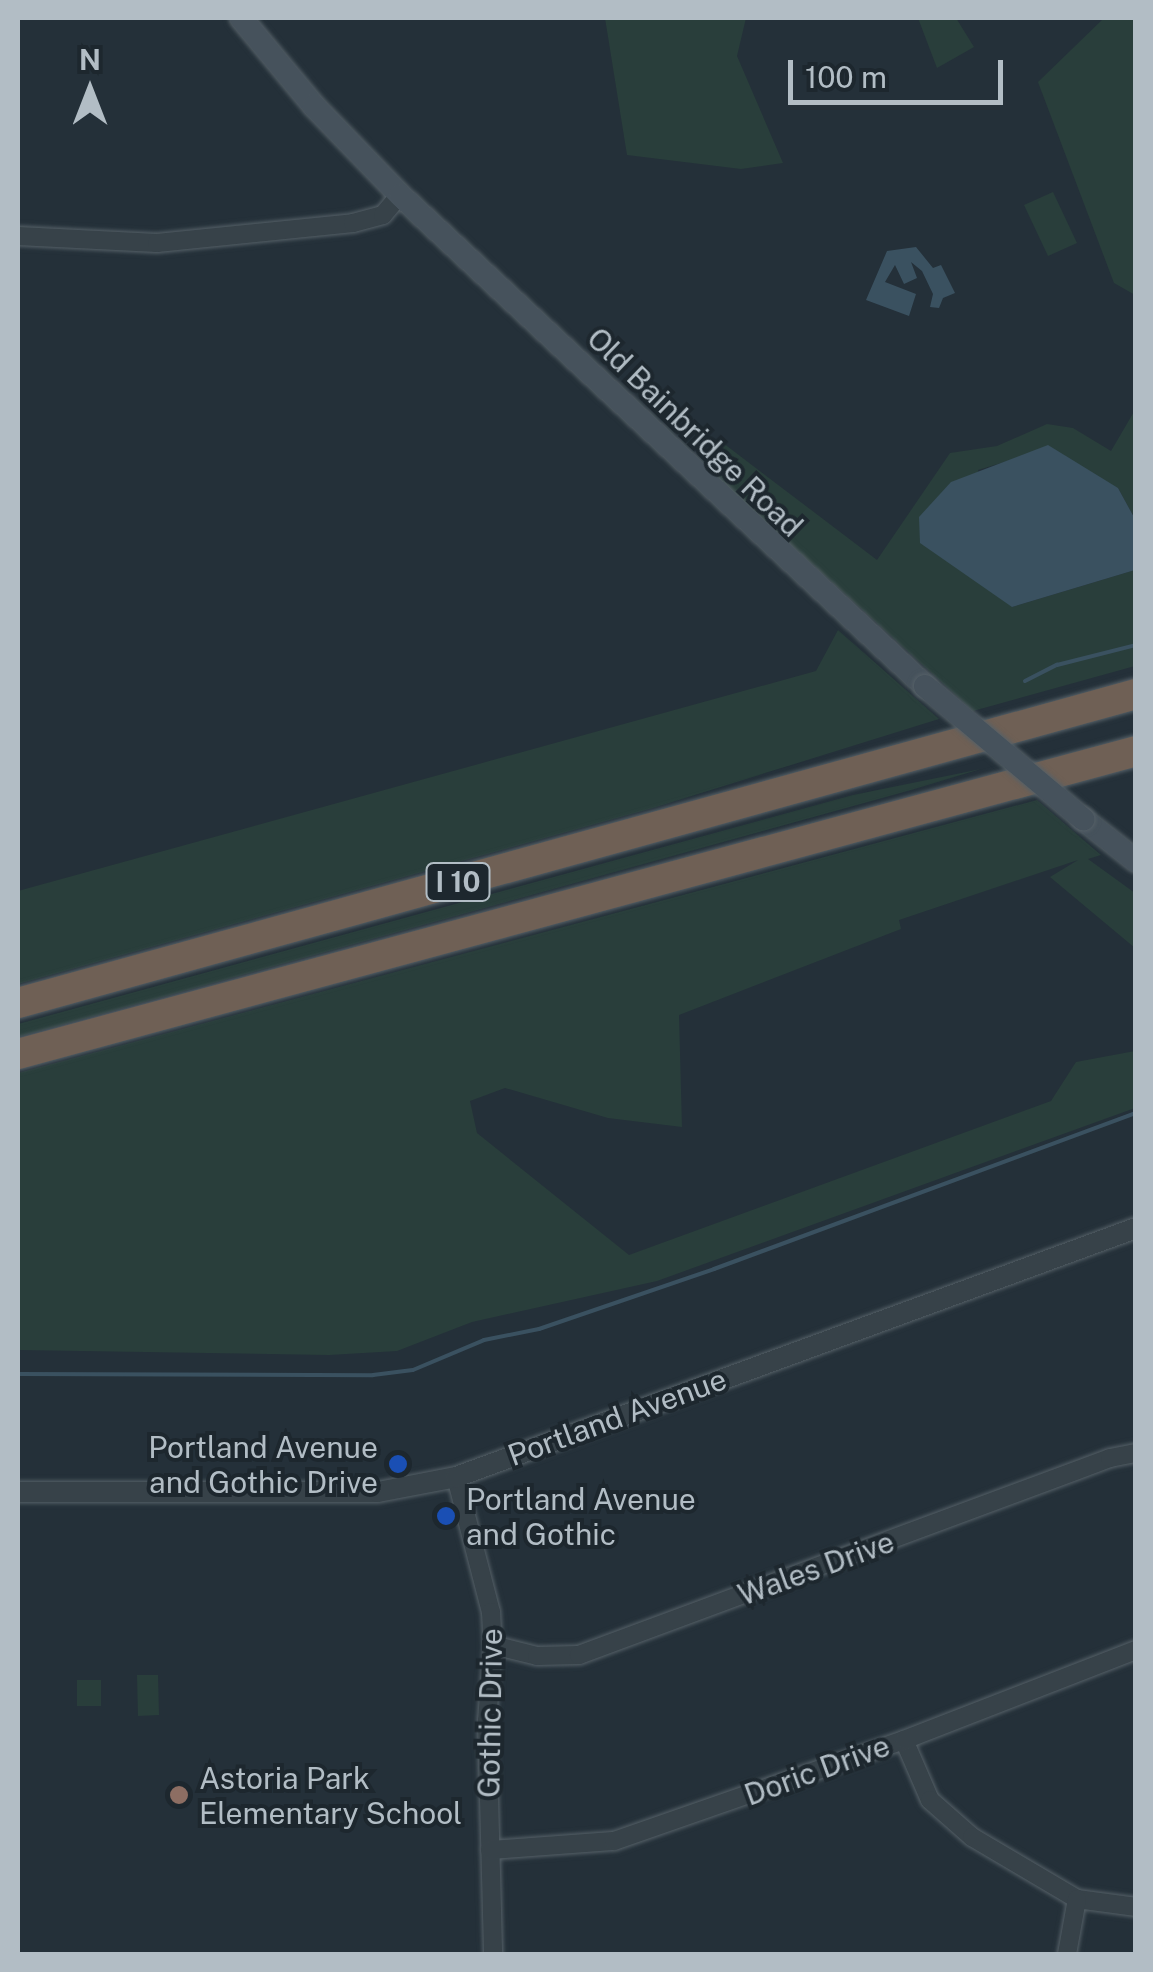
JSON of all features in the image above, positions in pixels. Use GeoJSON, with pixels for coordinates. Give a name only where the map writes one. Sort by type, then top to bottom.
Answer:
{"type":"FeatureCollection","features":[{"type":"Feature","properties":{"kind":"highway"},"geometry":{"type":"LineString","coordinates":[[1121,697],[1136,681]]}},
{"type":"Feature","properties":{"kind":"highway","name":"I 10"},"geometry":{"type":"LineString","coordinates":[[18,1003],[1121,697]]}},
{"type":"Feature","properties":{"kind":"highway","name":"I 10"},"geometry":{"type":"LineString","coordinates":[[18,1054],[1136,751]]}},
{"type":"Feature","properties":{"kind":"main road","name":"Old Bainbridge Road"},"geometry":{"type":"LineString","coordinates":[[240,18],[314,106],[400,196],[925,686],[1136,861]]}},
{"type":"Feature","properties":{"kind":"street"},"geometry":{"type":"LineString","coordinates":[[18,236],[156,243],[354,223],[382,214],[400,196]]}},
{"type":"Feature","properties":{"kind":"street","name":"Portland Avenue"},"geometry":{"type":"LineString","coordinates":[[18,1492],[378,1492],[456,1477],[1136,1228]]}},
{"type":"Feature","properties":{"kind":"street","name":"Wales Drive"},"geometry":{"type":"LineString","coordinates":[[494,1645],[537,1656],[579,1655],[1110,1458],[1136,1452]]}},
{"type":"Feature","properties":{"kind":"street","name":"Gothic Drive"},"geometry":{"type":"LineString","coordinates":[[456,1477],[480,1557],[494,1645],[487,1721],[493,1954]]}},
{"type":"Feature","properties":{"kind":"street","name":"Doric Drive"},"geometry":{"type":"LineString","coordinates":[[490,1850],[614,1841],[904,1740],[1136,1650]]}},
{"type":"Feature","properties":{"kind":"street"},"geometry":{"type":"LineString","coordinates":[[904,1740],[921,1786],[942,1815],[1038,1880],[1077,1899],[1136,1907]]}},
{"type":"Feature","properties":{"kind":"street"},"geometry":{"type":"LineString","coordinates":[[1067,1954],[1077,1899]]}},
{"type":"Feature","properties":{"kind":"green space"},"geometry":{"type":"Polygon","coordinates":[[[605,18],[746,18],[737,56],[783,163],[741,169],[627,155],[605,18]]]}},
{"type":"Feature","properties":{"kind":"green space"},"geometry":{"type":"Polygon","coordinates":[[[918,18],[956,18],[974,47],[937,68],[918,18]]]}},
{"type":"Feature","properties":{"kind":"green space"},"geometry":{"type":"Polygon","coordinates":[[[1104,18],[1135,18],[1135,295],[1114,283],[1038,82],[1104,18]]]}},
{"type":"Feature","properties":{"kind":"green space"},"geometry":{"type":"Polygon","coordinates":[[[1053,192],[1077,243],[1048,256],[1024,205],[1053,192]]]}},
{"type":"Feature","properties":{"kind":"green space"},"geometry":{"type":"Polygon","coordinates":[[[1135,410],[1135,519],[1118,488],[1011,460],[978,470],[1012,607],[1135,570],[1135,666],[973,711],[718,478],[723,443],[877,560],[950,453],[997,446],[1047,424],[1073,428],[1111,451],[1135,410]]]}},
{"type":"Feature","properties":{"kind":"green space"},"geometry":{"type":"Polygon","coordinates":[[[838,630],[939,719],[653,808],[18,984],[18,891],[816,671],[838,630]]]}},
{"type":"Feature","properties":{"kind":"green space"},"geometry":{"type":"Polygon","coordinates":[[[981,769],[18,1037],[18,1024],[853,795],[981,769]]]}},
{"type":"Feature","properties":{"kind":"green space"},"geometry":{"type":"Polygon","coordinates":[[[1037,800],[1101,855],[1088,859],[1135,893],[1135,948],[1050,877],[1078,860],[899,920],[901,929],[679,1015],[682,1127],[608,1118],[505,1088],[470,1101],[477,1133],[629,1255],[1051,1101],[1076,1062],[1135,1051],[1135,1108],[657,1281],[472,1322],[397,1351],[329,1355],[18,1350],[18,1073],[1037,800]]]}},
{"type":"Feature","properties":{"kind":"green space"},"geometry":{"type":"Polygon","coordinates":[[[137,1675],[158,1675],[159,1715],[138,1716],[137,1675]]]}},
{"type":"Feature","properties":{"kind":"green space"},"geometry":{"type":"Polygon","coordinates":[[[77,1680],[101,1680],[101,1706],[77,1706],[77,1680]]]}},
{"type":"Feature","properties":{"kind":"water"},"geometry":{"type":"Polygon","coordinates":[[[916,247],[933,268],[941,265],[955,293],[943,298],[939,308],[930,307],[933,294],[922,271],[911,262],[917,278],[904,284],[895,265],[885,282],[916,294],[909,316],[866,300],[887,251],[916,247]]]}},
{"type":"Feature","properties":{"kind":"water"},"geometry":{"type":"Polygon","coordinates":[[[1048,445],[1118,488],[1135,519],[1135,570],[1012,607],[920,543],[919,517],[951,482],[1048,445]]]}},
{"type":"Feature","properties":{"kind":"waterway"},"geometry":{"type":"LineString","coordinates":[[1025,681],[1057,665],[1136,645]]}},
{"type":"Feature","properties":{"kind":"waterway"},"geometry":{"type":"LineString","coordinates":[[18,1374],[373,1375],[413,1370],[484,1340],[539,1329],[714,1269],[1136,1113]]}},
{"type":"Feature","properties":{"kind":"place","name":"Portland Avenue and Gothic Drive"},"geometry":{"type":"Point","coordinates":[398,1464]}},
{"type":"Feature","properties":{"kind":"place","name":"Portland Avenue and Gothic"},"geometry":{"type":"Point","coordinates":[446,1516]}},
{"type":"Feature","properties":{"kind":"place","name":"Astoria Park Elementary School"},"geometry":{"type":"Point","coordinates":[179,1795]}}]}
